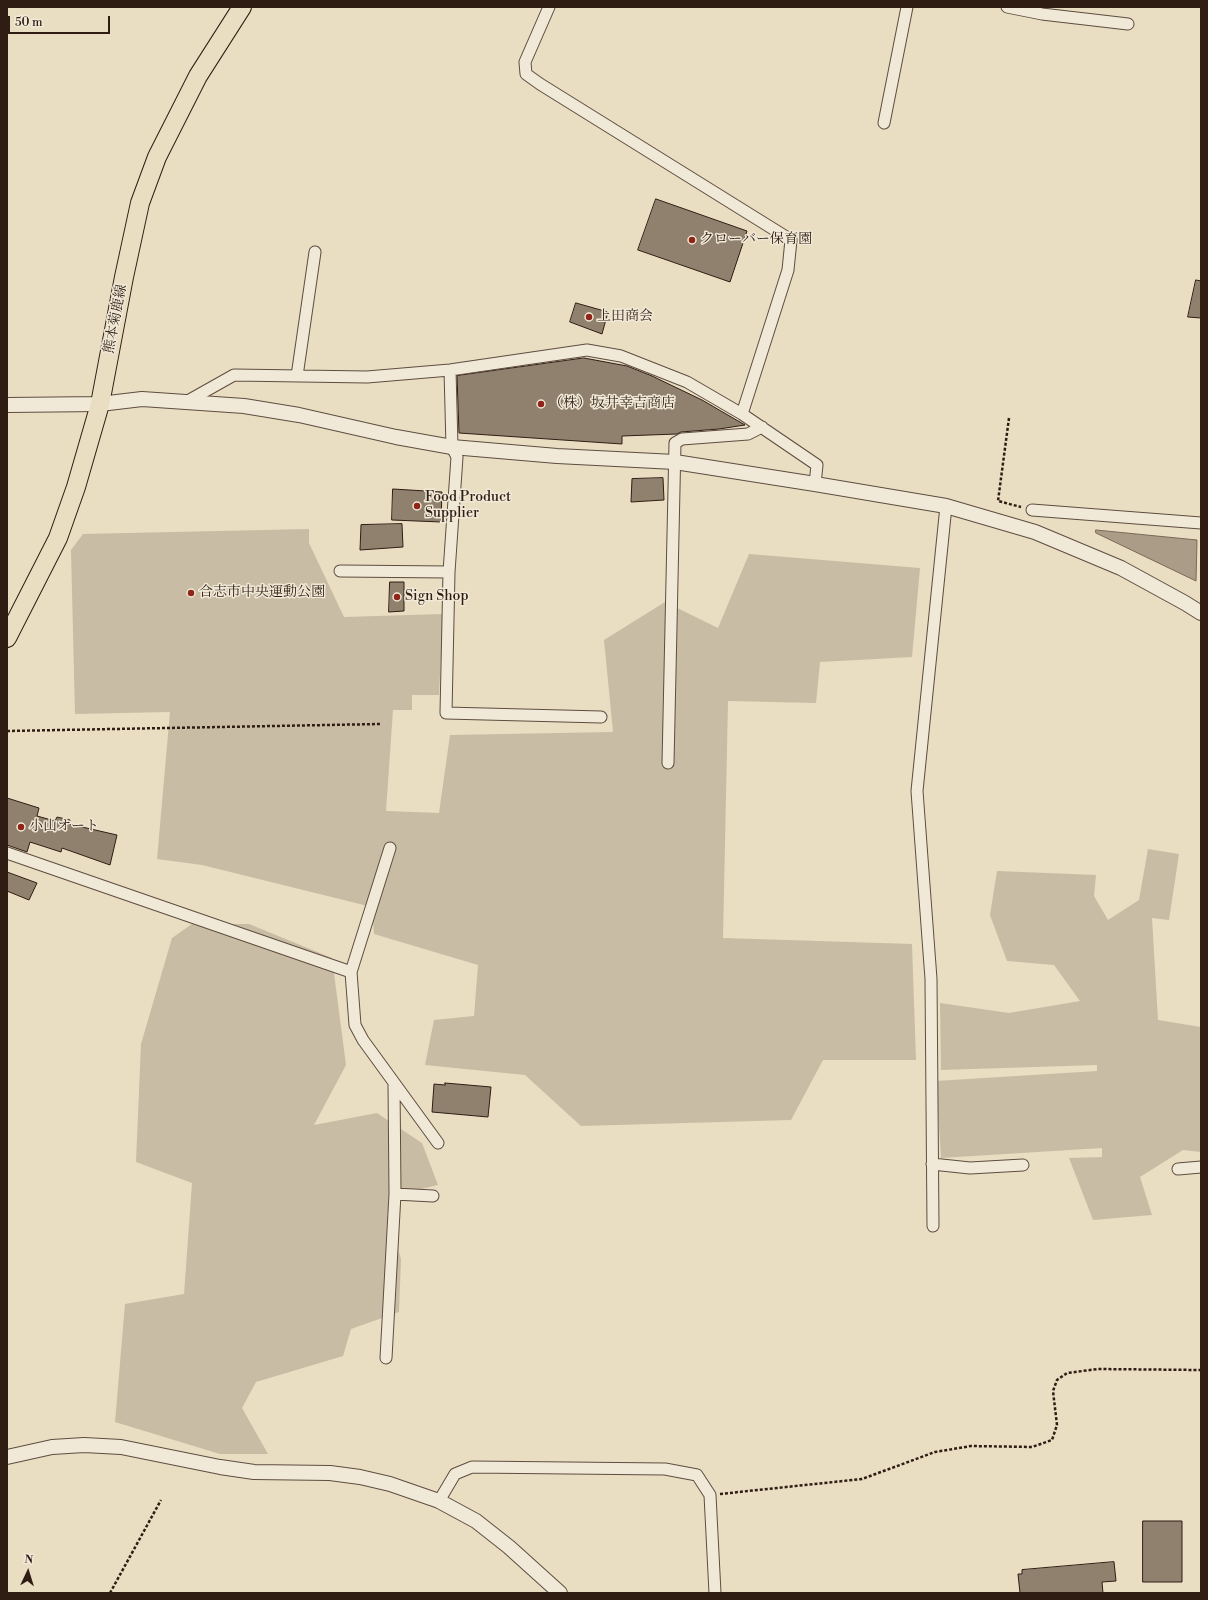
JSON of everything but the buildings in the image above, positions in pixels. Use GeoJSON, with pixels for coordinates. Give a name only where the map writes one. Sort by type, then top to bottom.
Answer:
{"type":"FeatureCollection","features":[{"type":"Feature","properties":{"kind":"main road","name":"熊本菊鹿線"},"geometry":{"type":"LineString","coordinates":[[7,638],[58,538],[76,487],[100,404],[124,277],[140,203],[157,157],[191,90],[242,7]]}},
{"type":"Feature","properties":{"kind":"street"},"geometry":{"type":"LineString","coordinates":[[549,7],[525,62],[526,74],[791,240],[788,270],[742,414]]}},
{"type":"Feature","properties":{"kind":"street"},"geometry":{"type":"LineString","coordinates":[[884,123],[907,7]]}},
{"type":"Feature","properties":{"kind":"street"},"geometry":{"type":"LineString","coordinates":[[1007,7],[1042,10],[1128,24]]}},
{"type":"Feature","properties":{"kind":"street"},"geometry":{"type":"LineString","coordinates":[[297,376],[315,252]]}},
{"type":"Feature","properties":{"kind":"street"},"geometry":{"type":"LineString","coordinates":[[186,402],[234,375],[367,377],[450,370],[587,350],[621,356],[687,382],[742,414],[816,465],[815,484]]}},
{"type":"Feature","properties":{"kind":"street"},"geometry":{"type":"LineString","coordinates":[[450,370],[452,447],[457,457],[449,572],[446,713],[601,717]]}},
{"type":"Feature","properties":{"kind":"street"},"geometry":{"type":"LineString","coordinates":[[7,405],[100,404],[142,399],[244,406],[299,415],[396,437],[452,447],[557,456],[674,462],[946,506],[1035,532],[1121,568],[1185,603],[1201,614]]}},
{"type":"Feature","properties":{"kind":"street"},"geometry":{"type":"LineString","coordinates":[[668,763],[674,462],[676,443],[682,438],[748,434],[762,428]]}},
{"type":"Feature","properties":{"kind":"street"},"geometry":{"type":"LineString","coordinates":[[933,1226],[931,979],[917,791],[946,506]]}},
{"type":"Feature","properties":{"kind":"street"},"geometry":{"type":"LineString","coordinates":[[1032,510],[1201,523]]}},
{"type":"Feature","properties":{"kind":"street"},"geometry":{"type":"LineString","coordinates":[[340,571],[449,572]]}},
{"type":"Feature","properties":{"kind":"street"},"geometry":{"type":"LineString","coordinates":[[390,848],[351,972],[355,1024],[363,1040],[438,1143]]}},
{"type":"Feature","properties":{"kind":"street"},"geometry":{"type":"LineString","coordinates":[[7,853],[351,972]]}},
{"type":"Feature","properties":{"kind":"street"},"geometry":{"type":"LineString","coordinates":[[386,1358],[395,1194],[394,1083]]}},
{"type":"Feature","properties":{"kind":"street"},"geometry":{"type":"LineString","coordinates":[[932,1164],[970,1168],[1023,1165]]}},
{"type":"Feature","properties":{"kind":"street"},"geometry":{"type":"LineString","coordinates":[[1178,1169],[1201,1167]]}},
{"type":"Feature","properties":{"kind":"street"},"geometry":{"type":"LineString","coordinates":[[395,1194],[433,1196]]}},
{"type":"Feature","properties":{"kind":"street"},"geometry":{"type":"LineString","coordinates":[[7,1457],[52,1447],[84,1445],[121,1447],[220,1467],[254,1472],[330,1473],[360,1477],[390,1484],[439,1501],[476,1521],[509,1546],[560,1593]]}},
{"type":"Feature","properties":{"kind":"street"},"geometry":{"type":"LineString","coordinates":[[439,1501],[455,1474],[472,1467],[665,1469],[697,1475],[710,1495],[715,1593]]}},
{"type":"Feature","properties":{"kind":"path"},"geometry":{"type":"LineString","coordinates":[[1009,418],[998,501],[1032,510]]}},
{"type":"Feature","properties":{"kind":"path"},"geometry":{"type":"LineString","coordinates":[[7,731],[380,724]]}},
{"type":"Feature","properties":{"kind":"path"},"geometry":{"type":"LineString","coordinates":[[710,1495],[862,1479],[935,1452],[971,1446],[1032,1447],[1052,1440],[1057,1425],[1053,1390],[1057,1380],[1066,1373],[1098,1369],[1201,1370]]}},
{"type":"Feature","properties":{"kind":"path"},"geometry":{"type":"LineString","coordinates":[[110,1593],[161,1500]]}},
{"type":"Feature","properties":{"kind":"shaded area"},"geometry":{"type":"Polygon","coordinates":[[[309,529],[309,543],[344,617],[443,614],[439,695],[412,695],[412,710],[393,710],[386,811],[439,813],[450,735],[613,732],[604,640],[665,602],[718,628],[749,554],[920,568],[912,657],[820,662],[816,703],[728,701],[723,938],[912,944],[916,1060],[823,1060],[791,1120],[581,1126],[525,1075],[425,1065],[434,1020],[474,1016],[478,965],[374,934],[372,907],[202,865],[157,859],[170,712],[75,714],[71,550],[83,534],[309,529]]]}},
{"type":"Feature","properties":{"kind":"shaded area"},"geometry":{"type":"Polygon","coordinates":[[[1096,530],[1197,540],[1196,581],[1096,533],[1096,530]]]}},
{"type":"Feature","properties":{"kind":"shaded area"},"geometry":{"type":"Polygon","coordinates":[[[1148,849],[1179,854],[1169,920],[1152,918],[1158,1020],[1201,1027],[1201,1152],[1183,1150],[1140,1177],[1152,1215],[1093,1220],[1069,1158],[1102,1157],[1102,1148],[941,1158],[936,1081],[1097,1071],[1097,1065],[941,1070],[940,1003],[1009,1013],[1080,1001],[1054,965],[1007,961],[990,915],[997,871],[1096,875],[1094,896],[1108,920],[1139,900],[1148,849]]]}},
{"type":"Feature","properties":{"kind":"shaded area"},"geometry":{"type":"Polygon","coordinates":[[[192,924],[249,924],[332,958],[346,1065],[314,1125],[377,1113],[422,1143],[438,1185],[396,1195],[387,1213],[401,1259],[399,1312],[351,1329],[343,1356],[256,1382],[242,1408],[268,1454],[220,1454],[115,1422],[125,1304],[184,1294],[192,1183],[136,1162],[141,1044],[172,938],[192,924]]]}},
{"type":"Feature","properties":{"kind":"place","name":"クローバー保育園"},"geometry":{"type":"Point","coordinates":[692,240]}},
{"type":"Feature","properties":{"kind":"place","name":"上田商会"},"geometry":{"type":"Point","coordinates":[589,317]}},
{"type":"Feature","properties":{"kind":"place","name":"（株）坂井幸吉商店"},"geometry":{"type":"Point","coordinates":[541,404]}},
{"type":"Feature","properties":{"kind":"place","name":"Food Product Supplier"},"geometry":{"type":"Point","coordinates":[417,506]}},
{"type":"Feature","properties":{"kind":"place","name":"合志市中央運動公園"},"geometry":{"type":"Point","coordinates":[191,593]}},
{"type":"Feature","properties":{"kind":"place","name":"Sign Shop"},"geometry":{"type":"Point","coordinates":[397,597]}},
{"type":"Feature","properties":{"kind":"place","name":"小山オート"},"geometry":{"type":"Point","coordinates":[21,827]}}]}
